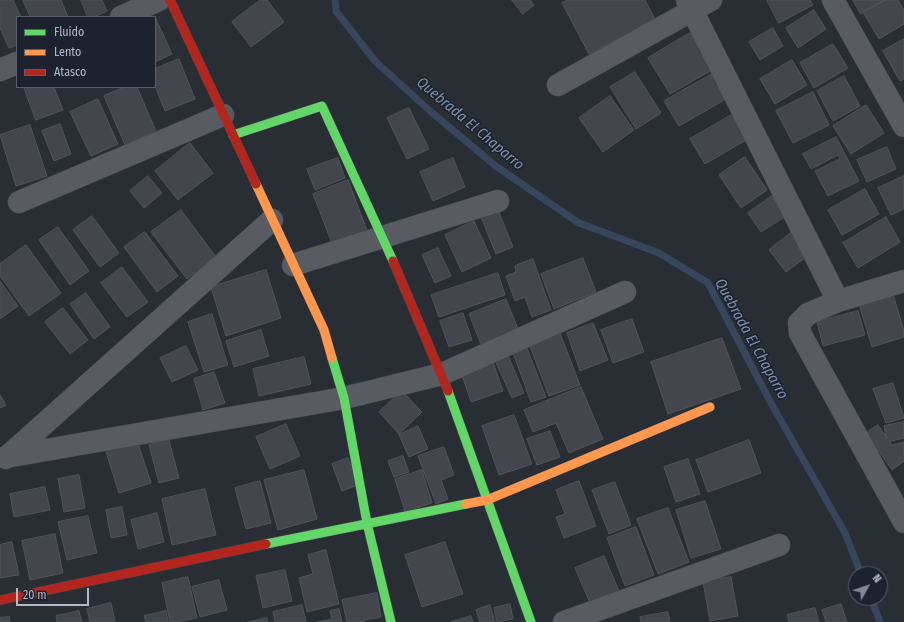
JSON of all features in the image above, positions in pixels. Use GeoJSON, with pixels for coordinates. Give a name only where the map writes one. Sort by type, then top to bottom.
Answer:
{"type":"FeatureCollection","features":[{"type":"Feature","properties":{"kind":"street"},"geometry":{"type":"LineString","coordinates":[[123,16],[159,0]]}},
{"type":"Feature","properties":{"kind":"street"},"geometry":{"type":"LineString","coordinates":[[170,0],[324,330],[344,398],[367,523],[391,622]]}},
{"type":"Feature","properties":{"kind":"street"},"geometry":{"type":"LineString","coordinates":[[558,85],[689,5],[711,0]]}},
{"type":"Feature","properties":{"kind":"street"},"geometry":{"type":"LineString","coordinates":[[833,0],[904,126]]}},
{"type":"Feature","properties":{"kind":"street"},"geometry":{"type":"LineString","coordinates":[[689,5],[838,301]]}},
{"type":"Feature","properties":{"kind":"street"},"geometry":{"type":"LineString","coordinates":[[0,70],[16,63]]}},
{"type":"Feature","properties":{"kind":"street"},"geometry":{"type":"LineString","coordinates":[[232,135],[322,106],[383,236],[442,374],[531,622]]}},
{"type":"Feature","properties":{"kind":"street"},"geometry":{"type":"LineString","coordinates":[[20,202],[223,115]]}},
{"type":"Feature","properties":{"kind":"street"},"geometry":{"type":"LineString","coordinates":[[293,265],[498,201]]}},
{"type":"Feature","properties":{"kind":"street"},"geometry":{"type":"LineString","coordinates":[[3,460],[272,220]]}},
{"type":"Feature","properties":{"kind":"street"},"geometry":{"type":"LineString","coordinates":[[904,281],[838,301],[808,314],[799,323],[800,333],[904,522]]}},
{"type":"Feature","properties":{"kind":"street"},"geometry":{"type":"LineString","coordinates":[[3,460],[344,398],[442,374],[625,292]]}},
{"type":"Feature","properties":{"kind":"street"},"geometry":{"type":"LineString","coordinates":[[0,600],[367,523],[487,500],[710,407]]}},
{"type":"Feature","properties":{"kind":"street"},"geometry":{"type":"LineString","coordinates":[[564,622],[779,545]]}},
{"type":"Feature","properties":{"kind":"building"},"geometry":{"type":"Polygon","coordinates":[[[0,0],[13,0],[21,16],[16,16],[16,45],[9,48],[0,28],[0,0]]]}},
{"type":"Feature","properties":{"kind":"building"},"geometry":{"type":"Polygon","coordinates":[[[23,0],[61,0],[68,16],[31,16],[23,0]]]}},
{"type":"Feature","properties":{"kind":"building"},"geometry":{"type":"Polygon","coordinates":[[[81,0],[102,0],[107,11],[96,16],[88,16],[81,0]]]}},
{"type":"Feature","properties":{"kind":"building"},"geometry":{"type":"Polygon","coordinates":[[[260,0],[267,0],[284,22],[251,47],[232,22],[260,0]]]}},
{"type":"Feature","properties":{"kind":"building"},"geometry":{"type":"Polygon","coordinates":[[[512,0],[530,0],[534,5],[523,14],[512,0]]]}},
{"type":"Feature","properties":{"kind":"building"},"geometry":{"type":"Polygon","coordinates":[[[568,0],[645,0],[655,19],[589,54],[562,3],[568,0]]]}},
{"type":"Feature","properties":{"kind":"building"},"geometry":{"type":"Polygon","coordinates":[[[767,0],[810,0],[813,5],[779,23],[767,0]]]}},
{"type":"Feature","properties":{"kind":"building"},"geometry":{"type":"Polygon","coordinates":[[[853,0],[885,0],[861,14],[853,0]]]}},
{"type":"Feature","properties":{"kind":"building"},"geometry":{"type":"Polygon","coordinates":[[[885,0],[898,0],[904,10],[904,24],[879,39],[863,12],[885,0]]]}},
{"type":"Feature","properties":{"kind":"building"},"geometry":{"type":"Polygon","coordinates":[[[814,10],[826,29],[798,48],[786,28],[814,10]]]}},
{"type":"Feature","properties":{"kind":"building"},"geometry":{"type":"Polygon","coordinates":[[[156,19],[172,54],[156,62],[156,19]]]}},
{"type":"Feature","properties":{"kind":"building"},"geometry":{"type":"Polygon","coordinates":[[[773,28],[783,46],[760,60],[749,42],[773,28]]]}},
{"type":"Feature","properties":{"kind":"building"},"geometry":{"type":"Polygon","coordinates":[[[690,33],[712,70],[670,94],[648,58],[690,33]]]}},
{"type":"Feature","properties":{"kind":"building"},"geometry":{"type":"Polygon","coordinates":[[[904,39],[904,79],[900,81],[883,51],[904,39]]]}},
{"type":"Feature","properties":{"kind":"building"},"geometry":{"type":"Polygon","coordinates":[[[833,44],[848,68],[814,88],[800,63],[833,44]]]}},
{"type":"Feature","properties":{"kind":"building"},"geometry":{"type":"Polygon","coordinates":[[[179,59],[195,99],[165,111],[156,88],[156,69],[179,59]]]}},
{"type":"Feature","properties":{"kind":"building"},"geometry":{"type":"Polygon","coordinates":[[[792,60],[807,85],[775,104],[760,79],[792,60]]]}},
{"type":"Feature","properties":{"kind":"building"},"geometry":{"type":"Polygon","coordinates":[[[635,72],[661,113],[636,129],[610,87],[635,72]]]}},
{"type":"Feature","properties":{"kind":"building"},"geometry":{"type":"Polygon","coordinates":[[[714,73],[728,98],[679,126],[664,101],[714,73]]]}},
{"type":"Feature","properties":{"kind":"building"},"geometry":{"type":"Polygon","coordinates":[[[844,76],[860,106],[833,121],[817,91],[844,76]]]}},
{"type":"Feature","properties":{"kind":"building"},"geometry":{"type":"Polygon","coordinates":[[[24,88],[54,88],[63,110],[36,120],[24,88]]]}},
{"type":"Feature","properties":{"kind":"building"},"geometry":{"type":"Polygon","coordinates":[[[123,88],[137,88],[156,131],[125,145],[104,96],[123,88]]]}},
{"type":"Feature","properties":{"kind":"building"},"geometry":{"type":"Polygon","coordinates":[[[813,92],[829,125],[793,143],[776,111],[813,92]]]}},
{"type":"Feature","properties":{"kind":"building"},"geometry":{"type":"Polygon","coordinates":[[[610,96],[634,130],[603,152],[579,118],[610,96]]]}},
{"type":"Feature","properties":{"kind":"building"},"geometry":{"type":"Polygon","coordinates":[[[98,99],[118,144],[91,156],[70,112],[98,99]]]}},
{"type":"Feature","properties":{"kind":"building"},"geometry":{"type":"Polygon","coordinates":[[[866,105],[884,133],[851,154],[833,126],[866,105]]]}},
{"type":"Feature","properties":{"kind":"building"},"geometry":{"type":"Polygon","coordinates":[[[409,108],[429,149],[407,159],[387,118],[409,108]]]}},
{"type":"Feature","properties":{"kind":"building"},"geometry":{"type":"Polygon","coordinates":[[[733,114],[748,139],[705,164],[690,139],[733,114]]]}},
{"type":"Feature","properties":{"kind":"building"},"geometry":{"type":"Polygon","coordinates":[[[60,124],[71,154],[54,161],[42,131],[60,124]]]}},
{"type":"Feature","properties":{"kind":"building"},"geometry":{"type":"Polygon","coordinates":[[[30,125],[47,176],[16,186],[0,135],[30,125]]]}},
{"type":"Feature","properties":{"kind":"building"},"geometry":{"type":"Polygon","coordinates":[[[836,137],[859,181],[828,196],[815,171],[840,159],[838,155],[811,169],[803,154],[836,137]]]}},
{"type":"Feature","properties":{"kind":"building"},"geometry":{"type":"Polygon","coordinates":[[[190,143],[213,173],[178,200],[155,171],[190,143]]]}},
{"type":"Feature","properties":{"kind":"building"},"geometry":{"type":"Polygon","coordinates":[[[887,147],[896,169],[867,182],[857,160],[887,147]]]}},
{"type":"Feature","properties":{"kind":"building"},"geometry":{"type":"Polygon","coordinates":[[[745,157],[767,190],[741,208],[719,175],[745,157]]]}},
{"type":"Feature","properties":{"kind":"building"},"geometry":{"type":"Polygon","coordinates":[[[338,158],[345,178],[315,190],[307,169],[338,158]]]}},
{"type":"Feature","properties":{"kind":"building"},"geometry":{"type":"Polygon","coordinates":[[[453,158],[465,187],[433,201],[420,172],[453,158]]]}},
{"type":"Feature","properties":{"kind":"building"},"geometry":{"type":"Polygon","coordinates":[[[148,176],[162,193],[144,208],[130,191],[148,176]]]}},
{"type":"Feature","properties":{"kind":"building"},"geometry":{"type":"Polygon","coordinates":[[[904,176],[904,209],[891,215],[878,188],[904,176]]]}},
{"type":"Feature","properties":{"kind":"building"},"geometry":{"type":"Polygon","coordinates":[[[348,180],[368,233],[333,246],[313,194],[348,180]]]}},
{"type":"Feature","properties":{"kind":"building"},"geometry":{"type":"Polygon","coordinates":[[[865,189],[879,214],[842,235],[828,210],[865,189]]]}},
{"type":"Feature","properties":{"kind":"building"},"geometry":{"type":"Polygon","coordinates":[[[772,196],[786,216],[761,232],[748,213],[772,196]]]}},
{"type":"Feature","properties":{"kind":"building"},"geometry":{"type":"Polygon","coordinates":[[[181,210],[216,257],[187,279],[151,232],[181,210]]]}},
{"type":"Feature","properties":{"kind":"building"},"geometry":{"type":"Polygon","coordinates":[[[498,210],[513,247],[496,254],[481,217],[498,210]]]}},
{"type":"Feature","properties":{"kind":"building"},"geometry":{"type":"Polygon","coordinates":[[[92,216],[119,253],[100,267],[73,230],[92,216]]]}},
{"type":"Feature","properties":{"kind":"building"},"geometry":{"type":"Polygon","coordinates":[[[886,217],[900,242],[858,268],[843,243],[886,217]]]}},
{"type":"Feature","properties":{"kind":"building"},"geometry":{"type":"Polygon","coordinates":[[[474,221],[491,258],[462,272],[445,235],[474,221]]]}},
{"type":"Feature","properties":{"kind":"building"},"geometry":{"type":"Polygon","coordinates":[[[58,227],[89,271],[70,285],[39,240],[58,227]]]}},
{"type":"Feature","properties":{"kind":"building"},"geometry":{"type":"Polygon","coordinates":[[[145,232],[178,276],[157,292],[124,247],[145,232]]]}},
{"type":"Feature","properties":{"kind":"building"},"geometry":{"type":"Polygon","coordinates":[[[792,232],[809,255],[786,272],[769,250],[792,232]]]}},
{"type":"Feature","properties":{"kind":"building"},"geometry":{"type":"Polygon","coordinates":[[[26,245],[61,293],[29,316],[0,276],[0,264],[26,245]]]}},
{"type":"Feature","properties":{"kind":"building"},"geometry":{"type":"Polygon","coordinates":[[[438,248],[451,276],[435,283],[422,255],[438,248]]]}},
{"type":"Feature","properties":{"kind":"building"},"geometry":{"type":"Polygon","coordinates":[[[583,258],[596,292],[554,309],[541,274],[583,258]]]}},
{"type":"Feature","properties":{"kind":"building"},"geometry":{"type":"Polygon","coordinates":[[[533,259],[551,310],[532,317],[525,297],[515,301],[506,276],[516,272],[515,266],[533,259]]]}},
{"type":"Feature","properties":{"kind":"building"},"geometry":{"type":"Polygon","coordinates":[[[122,267],[148,302],[127,317],[101,283],[122,267]]]}},
{"type":"Feature","properties":{"kind":"building"},"geometry":{"type":"Polygon","coordinates":[[[266,270],[281,318],[226,336],[211,287],[266,270]]]}},
{"type":"Feature","properties":{"kind":"building"},"geometry":{"type":"Polygon","coordinates":[[[498,273],[505,295],[439,317],[431,295],[498,273]]]}},
{"type":"Feature","properties":{"kind":"building"},"geometry":{"type":"Polygon","coordinates":[[[0,281],[18,306],[0,319],[0,281]]]}},
{"type":"Feature","properties":{"kind":"building"},"geometry":{"type":"Polygon","coordinates":[[[86,293],[110,327],[94,339],[70,304],[86,293]]]}},
{"type":"Feature","properties":{"kind":"building"},"geometry":{"type":"Polygon","coordinates":[[[893,294],[904,331],[904,337],[872,347],[859,304],[893,294]]]}},
{"type":"Feature","properties":{"kind":"building"},"geometry":{"type":"Polygon","coordinates":[[[506,299],[518,329],[481,344],[469,314],[506,299]]]}},
{"type":"Feature","properties":{"kind":"building"},"geometry":{"type":"Polygon","coordinates":[[[63,308],[88,340],[70,354],[45,322],[63,308]]]}},
{"type":"Feature","properties":{"kind":"building"},"geometry":{"type":"Polygon","coordinates":[[[858,311],[865,335],[823,346],[817,322],[858,311]]]}},
{"type":"Feature","properties":{"kind":"building"},"geometry":{"type":"Polygon","coordinates":[[[463,313],[472,340],[449,347],[440,321],[463,313]]]}},
{"type":"Feature","properties":{"kind":"building"},"geometry":{"type":"Polygon","coordinates":[[[212,314],[228,365],[204,372],[188,322],[212,314]]]}},
{"type":"Feature","properties":{"kind":"building"},"geometry":{"type":"Polygon","coordinates":[[[632,319],[644,352],[613,363],[601,330],[632,319]]]}},
{"type":"Feature","properties":{"kind":"building"},"geometry":{"type":"Polygon","coordinates":[[[593,323],[608,360],[580,371],[567,333],[593,323]]]}},
{"type":"Feature","properties":{"kind":"building"},"geometry":{"type":"Polygon","coordinates":[[[261,330],[269,356],[234,367],[226,341],[261,330]]]}},
{"type":"Feature","properties":{"kind":"building"},"geometry":{"type":"Polygon","coordinates":[[[560,333],[580,385],[549,396],[529,344],[560,333]]]}},
{"type":"Feature","properties":{"kind":"building"},"geometry":{"type":"Polygon","coordinates":[[[722,338],[741,389],[668,414],[651,362],[722,338]]]}},
{"type":"Feature","properties":{"kind":"building"},"geometry":{"type":"Polygon","coordinates":[[[186,346],[198,370],[172,382],[160,358],[186,346]]]}},
{"type":"Feature","properties":{"kind":"building"},"geometry":{"type":"Polygon","coordinates":[[[527,348],[546,397],[531,402],[513,353],[527,348]]]}},
{"type":"Feature","properties":{"kind":"building"},"geometry":{"type":"Polygon","coordinates":[[[507,353],[524,393],[512,398],[494,358],[507,353]]]}},
{"type":"Feature","properties":{"kind":"building"},"geometry":{"type":"Polygon","coordinates":[[[304,357],[311,384],[259,396],[253,369],[304,357]]]}},
{"type":"Feature","properties":{"kind":"building"},"geometry":{"type":"Polygon","coordinates":[[[493,362],[503,391],[471,402],[461,372],[493,362]]]}},
{"type":"Feature","properties":{"kind":"building"},"geometry":{"type":"Polygon","coordinates":[[[214,372],[225,403],[203,410],[194,379],[214,372]]]}},
{"type":"Feature","properties":{"kind":"building"},"geometry":{"type":"Polygon","coordinates":[[[893,383],[904,418],[886,423],[873,389],[893,383]]]}},
{"type":"Feature","properties":{"kind":"building"},"geometry":{"type":"Polygon","coordinates":[[[581,387],[603,439],[569,453],[556,423],[533,432],[524,410],[581,387]]]}},
{"type":"Feature","properties":{"kind":"building"},"geometry":{"type":"Polygon","coordinates":[[[402,391],[422,412],[399,434],[379,412],[402,391]]]}},
{"type":"Feature","properties":{"kind":"building"},"geometry":{"type":"Polygon","coordinates":[[[0,395],[6,405],[0,408],[0,395]]]}},
{"type":"Feature","properties":{"kind":"building"},"geometry":{"type":"Polygon","coordinates":[[[514,415],[532,464],[499,475],[482,426],[514,415]]]}},
{"type":"Feature","properties":{"kind":"building"},"geometry":{"type":"Polygon","coordinates":[[[904,422],[904,438],[887,442],[884,426],[904,422]]]}},
{"type":"Feature","properties":{"kind":"building"},"geometry":{"type":"Polygon","coordinates":[[[286,424],[300,456],[270,469],[256,437],[286,424]]]}},
{"type":"Feature","properties":{"kind":"building"},"geometry":{"type":"Polygon","coordinates":[[[878,425],[892,445],[904,442],[904,461],[892,470],[866,433],[878,425]]]}},
{"type":"Feature","properties":{"kind":"building"},"geometry":{"type":"Polygon","coordinates":[[[418,426],[428,449],[409,457],[399,435],[418,426]]]}},
{"type":"Feature","properties":{"kind":"building"},"geometry":{"type":"Polygon","coordinates":[[[550,431],[560,457],[537,465],[527,439],[550,431]]]}},
{"type":"Feature","properties":{"kind":"building"},"geometry":{"type":"Polygon","coordinates":[[[169,440],[179,478],[159,483],[149,445],[169,440]]]}},
{"type":"Feature","properties":{"kind":"building"},"geometry":{"type":"Polygon","coordinates":[[[749,440],[761,473],[708,492],[696,460],[749,440]]]}},
{"type":"Feature","properties":{"kind":"building"},"geometry":{"type":"Polygon","coordinates":[[[138,443],[151,483],[119,493],[106,452],[138,443]]]}},
{"type":"Feature","properties":{"kind":"building"},"geometry":{"type":"Polygon","coordinates":[[[444,447],[454,475],[441,480],[448,499],[436,504],[418,456],[444,447]]]}},
{"type":"Feature","properties":{"kind":"building"},"geometry":{"type":"Polygon","coordinates":[[[403,456],[409,472],[394,477],[388,461],[403,456]]]}},
{"type":"Feature","properties":{"kind":"building"},"geometry":{"type":"Polygon","coordinates":[[[348,458],[358,485],[342,491],[332,464],[348,458]]]}},
{"type":"Feature","properties":{"kind":"building"},"geometry":{"type":"Polygon","coordinates":[[[688,459],[700,494],[676,502],[664,467],[688,459]]]}},
{"type":"Feature","properties":{"kind":"building"},"geometry":{"type":"Polygon","coordinates":[[[304,470],[317,519],[278,530],[264,480],[304,470]]]}},
{"type":"Feature","properties":{"kind":"building"},"geometry":{"type":"Polygon","coordinates":[[[422,470],[432,503],[405,512],[395,479],[422,470]]]}},
{"type":"Feature","properties":{"kind":"building"},"geometry":{"type":"Polygon","coordinates":[[[79,475],[85,508],[64,512],[58,479],[79,475]]]}},
{"type":"Feature","properties":{"kind":"building"},"geometry":{"type":"Polygon","coordinates":[[[260,481],[271,523],[246,529],[235,488],[260,481]]]}},
{"type":"Feature","properties":{"kind":"building"},"geometry":{"type":"Polygon","coordinates":[[[579,481],[596,526],[564,538],[556,517],[565,514],[556,490],[579,481]]]}},
{"type":"Feature","properties":{"kind":"building"},"geometry":{"type":"Polygon","coordinates":[[[615,482],[631,525],[609,534],[592,490],[615,482]]]}},
{"type":"Feature","properties":{"kind":"building"},"geometry":{"type":"Polygon","coordinates":[[[45,487],[50,510],[14,517],[10,494],[45,487]]]}},
{"type":"Feature","properties":{"kind":"building"},"geometry":{"type":"Polygon","coordinates":[[[205,489],[216,535],[172,545],[162,499],[205,489]]]}},
{"type":"Feature","properties":{"kind":"building"},"geometry":{"type":"Polygon","coordinates":[[[705,501],[721,549],[691,558],[676,510],[705,501]]]}},
{"type":"Feature","properties":{"kind":"building"},"geometry":{"type":"Polygon","coordinates":[[[122,507],[127,535],[111,538],[106,510],[122,507]]]}},
{"type":"Feature","properties":{"kind":"building"},"geometry":{"type":"Polygon","coordinates":[[[668,508],[689,562],[658,574],[637,519],[668,508]]]}},
{"type":"Feature","properties":{"kind":"building"},"geometry":{"type":"Polygon","coordinates":[[[157,513],[164,542],[138,549],[131,520],[157,513]]]}},
{"type":"Feature","properties":{"kind":"building"},"geometry":{"type":"Polygon","coordinates":[[[88,516],[97,553],[67,560],[58,522],[88,516]]]}},
{"type":"Feature","properties":{"kind":"building"},"geometry":{"type":"Polygon","coordinates":[[[636,527],[654,575],[625,586],[607,538],[636,527]]]}},
{"type":"Feature","properties":{"kind":"building"},"geometry":{"type":"Polygon","coordinates":[[[55,534],[63,573],[30,580],[22,541],[55,534]]]}},
{"type":"Feature","properties":{"kind":"building"},"geometry":{"type":"Polygon","coordinates":[[[12,542],[19,575],[0,578],[0,545],[12,542]]]}},
{"type":"Feature","properties":{"kind":"building"},"geometry":{"type":"Polygon","coordinates":[[[445,542],[463,594],[422,607],[405,555],[445,542]]]}},
{"type":"Feature","properties":{"kind":"building"},"geometry":{"type":"Polygon","coordinates":[[[326,550],[339,604],[307,612],[299,578],[313,574],[308,555],[326,550]]]}},
{"type":"Feature","properties":{"kind":"building"},"geometry":{"type":"Polygon","coordinates":[[[604,556],[619,591],[590,603],[575,568],[604,556]]]}},
{"type":"Feature","properties":{"kind":"building"},"geometry":{"type":"Polygon","coordinates":[[[285,570],[292,601],[263,608],[256,576],[285,570]]]}},
{"type":"Feature","properties":{"kind":"building"},"geometry":{"type":"Polygon","coordinates":[[[188,577],[197,618],[170,622],[162,583],[188,577]]]}},
{"type":"Feature","properties":{"kind":"building"},"geometry":{"type":"Polygon","coordinates":[[[731,577],[738,616],[710,621],[703,582],[731,577]]]}},
{"type":"Feature","properties":{"kind":"building"},"geometry":{"type":"Polygon","coordinates":[[[219,580],[227,610],[200,617],[192,587],[219,580]]]}},
{"type":"Feature","properties":{"kind":"building"},"geometry":{"type":"Polygon","coordinates":[[[377,593],[381,617],[364,620],[364,622],[347,622],[342,600],[377,593]]]}},
{"type":"Feature","properties":{"kind":"building"},"geometry":{"type":"Polygon","coordinates":[[[111,603],[115,622],[90,622],[87,609],[111,603]]]}},
{"type":"Feature","properties":{"kind":"building"},"geometry":{"type":"Polygon","coordinates":[[[510,604],[513,619],[497,622],[494,608],[510,604]]]}},
{"type":"Feature","properties":{"kind":"building"},"geometry":{"type":"Polygon","coordinates":[[[841,604],[847,622],[826,622],[822,610],[841,604]]]}},
{"type":"Feature","properties":{"kind":"building"},"geometry":{"type":"Polygon","coordinates":[[[302,605],[306,622],[275,622],[273,612],[302,605]]]}},
{"type":"Feature","properties":{"kind":"building"},"geometry":{"type":"Polygon","coordinates":[[[490,605],[495,622],[480,622],[476,610],[490,605]]]}},
{"type":"Feature","properties":{"kind":"building"},"geometry":{"type":"Polygon","coordinates":[[[815,608],[819,622],[789,622],[787,615],[815,608]]]}},
{"type":"Feature","properties":{"kind":"building"},"geometry":{"type":"Polygon","coordinates":[[[339,609],[342,622],[317,622],[332,619],[330,611],[339,609]]]}},
{"type":"Feature","properties":{"kind":"building"},"geometry":{"type":"Polygon","coordinates":[[[79,611],[82,622],[57,622],[56,616],[79,611]]]}},
{"type":"Feature","properties":{"kind":"building"},"geometry":{"type":"Polygon","coordinates":[[[166,611],[168,622],[146,622],[144,616],[166,611]]]}},
{"type":"Feature","properties":{"kind":"building"},"geometry":{"type":"Polygon","coordinates":[[[668,612],[670,622],[641,622],[640,617],[668,612]]]}},
{"type":"Feature","properties":{"kind":"building"},"geometry":{"type":"Polygon","coordinates":[[[471,616],[473,622],[451,622],[471,616]]]}},
{"type":"Feature","properties":{"kind":"building"},"geometry":{"type":"Polygon","coordinates":[[[9,617],[10,622],[0,622],[0,618],[9,617]]]}},
{"type":"Feature","properties":{"kind":"building"},"geometry":{"type":"Polygon","coordinates":[[[267,618],[268,622],[248,622],[267,618]]]}},
{"type":"Feature","properties":{"kind":"waterway","name":"Quebrada El Chaparro"},"geometry":{"type":"LineString","coordinates":[[335,0],[336,11],[375,61],[430,111],[497,167],[579,223],[659,253],[708,283],[771,403],[845,533],[858,566]]}},
{"type":"Feature","properties":{"kind":"waterway","name":"Quebrada El Chaparro"},"geometry":{"type":"LineString","coordinates":[[874,606],[880,622]]}},
{"type":"Feature","properties":{"kind":"traffic: fast"},"geometry":{"type":"LineString","coordinates":[[233,135],[322,106],[393,261]]}},
{"type":"Feature","properties":{"kind":"traffic: fast"},"geometry":{"type":"LineString","coordinates":[[332,358],[344,398],[367,523],[391,622]]}},
{"type":"Feature","properties":{"kind":"traffic: fast"},"geometry":{"type":"LineString","coordinates":[[448,391],[531,622]]}},
{"type":"Feature","properties":{"kind":"traffic: fast"},"geometry":{"type":"LineString","coordinates":[[266,544],[466,504]]}},
{"type":"Feature","properties":{"kind":"traffic: slow"},"geometry":{"type":"LineString","coordinates":[[256,184],[324,330],[332,358]]}},
{"type":"Feature","properties":{"kind":"traffic: slow"},"geometry":{"type":"LineString","coordinates":[[466,504],[487,500],[710,407]]}},
{"type":"Feature","properties":{"kind":"traffic: jam"},"geometry":{"type":"LineString","coordinates":[[170,0],[256,184]]}},
{"type":"Feature","properties":{"kind":"traffic: jam"},"geometry":{"type":"LineString","coordinates":[[393,261],[448,391]]}},
{"type":"Feature","properties":{"kind":"traffic: jam"},"geometry":{"type":"LineString","coordinates":[[0,600],[266,544]]}}]}
